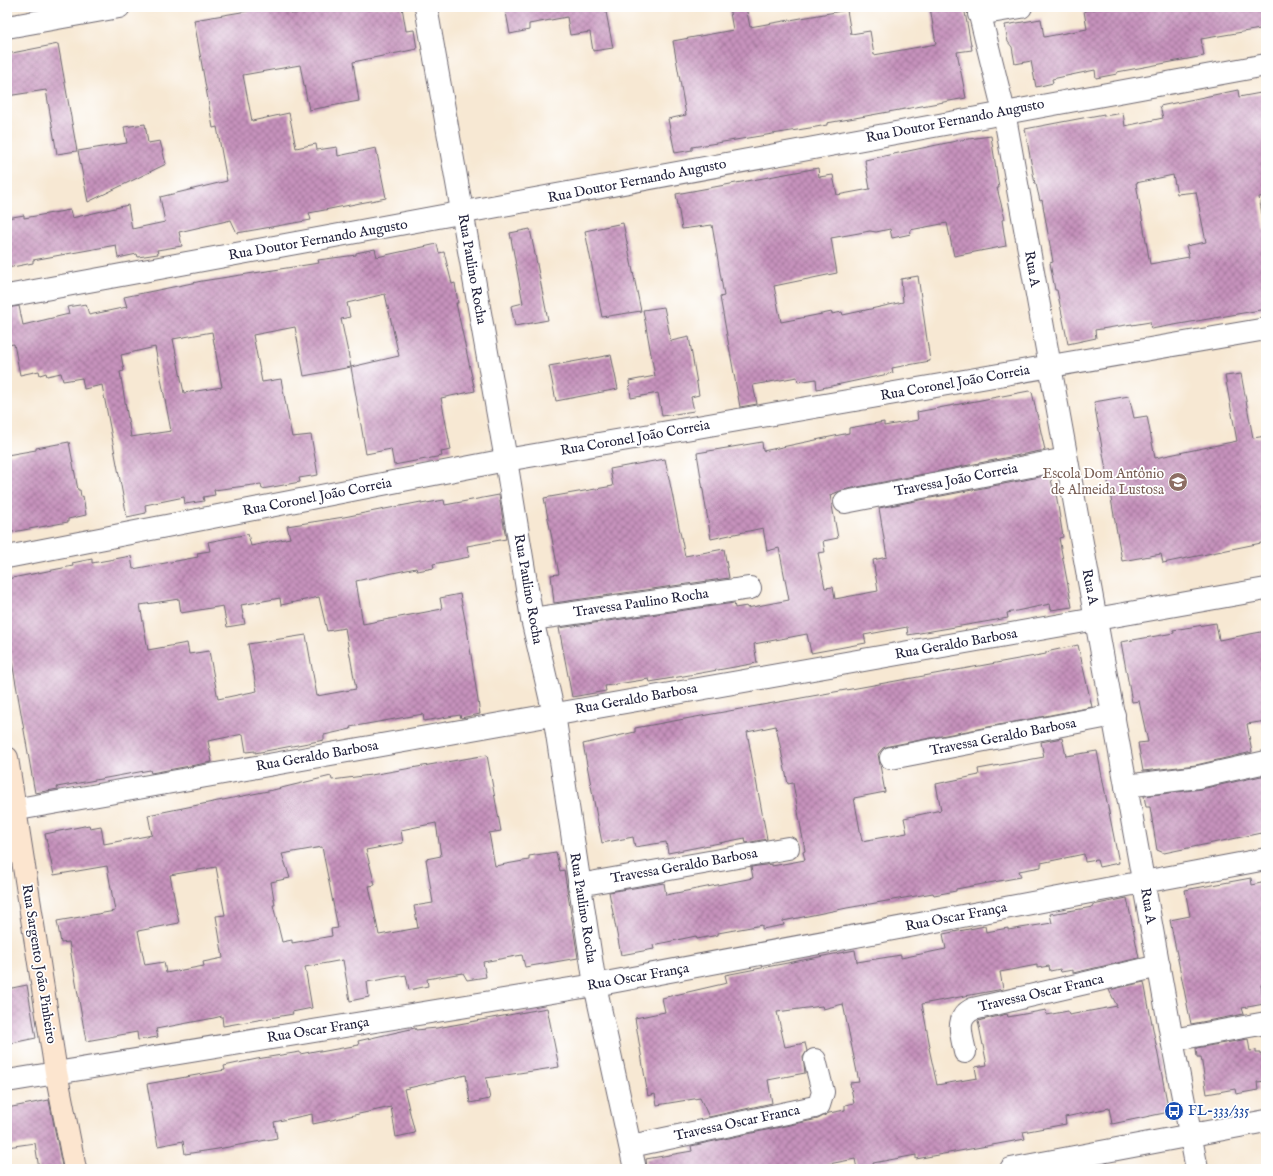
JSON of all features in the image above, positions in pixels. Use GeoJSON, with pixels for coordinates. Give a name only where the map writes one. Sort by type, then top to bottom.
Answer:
{"type":"FeatureCollection","features":[{"type":"Feature","properties":{"kind":"street"},"geometry":{"type":"LineString","coordinates":[[7,27],[119,7]]}},
{"type":"Feature","properties":{"kind":"street","name":"Rua Paulino Rocha"},"geometry":{"type":"LineString","coordinates":[[426,7],[506,460],[532,619],[554,714],[595,985],[635,1169]]}},
{"type":"Feature","properties":{"kind":"street"},"geometry":{"type":"LineString","coordinates":[[979,11],[1020,7]]}},
{"type":"Feature","properties":{"kind":"street","name":"Rua A"},"geometry":{"type":"LineString","coordinates":[[979,11],[1004,112],[1049,367],[1114,715],[1158,966],[1197,1169]]}},
{"type":"Feature","properties":{"kind":"street","name":"Rua Doutor Fernando Augusto"},"geometry":{"type":"LineString","coordinates":[[7,296],[462,214],[1004,112],[1266,65]]}},
{"type":"Feature","properties":{"kind":"street","name":"Rua Coronel João Correia"},"geometry":{"type":"LineString","coordinates":[[7,557],[506,460],[1266,329]]}},
{"type":"Feature","properties":{"kind":"street","name":"Travessa João Correia"},"geometry":{"type":"LineString","coordinates":[[845,502],[1066,459]]}},
{"type":"Feature","properties":{"kind":"street","name":"Travessa Paulino Rocha"},"geometry":{"type":"LineString","coordinates":[[532,619],[750,588]]}},
{"type":"Feature","properties":{"kind":"street","name":"Rua Geraldo Barbosa"},"geometry":{"type":"LineString","coordinates":[[11,810],[1266,589]]}},
{"type":"Feature","properties":{"kind":"street","name":"Travessa Geraldo Barbosa"},"geometry":{"type":"LineString","coordinates":[[891,758],[1114,715]]}},
{"type":"Feature","properties":{"kind":"street","name":"Rua Sargento João Pinheiro"},"geometry":{"type":"LineString","coordinates":[[7,758],[11,810],[56,1072],[75,1169]]}},
{"type":"Feature","properties":{"kind":"street"},"geometry":{"type":"LineString","coordinates":[[1126,786],[1198,777],[1266,762]]}},
{"type":"Feature","properties":{"kind":"street","name":"Travessa Geraldo Barbosa"},"geometry":{"type":"LineString","coordinates":[[579,885],[788,848]]}},
{"type":"Feature","properties":{"kind":"street","name":"Rua Oscar França"},"geometry":{"type":"LineString","coordinates":[[7,1081],[595,985],[1266,859]]}},
{"type":"Feature","properties":{"kind":"street","name":"Travessa Oscar Franca"},"geometry":{"type":"LineString","coordinates":[[965,1052],[960,1027],[961,1018],[973,1009],[1158,966]]}},
{"type":"Feature","properties":{"kind":"street"},"geometry":{"type":"LineString","coordinates":[[1172,1040],[1266,1023]]}},
{"type":"Feature","properties":{"kind":"street","name":"Travessa Oscar Franca"},"geometry":{"type":"LineString","coordinates":[[631,1146],[815,1107],[819,1105],[823,1092],[815,1060]]}},
{"type":"Feature","properties":{"kind":"street"},"geometry":{"type":"LineString","coordinates":[[1011,1169],[1049,1166],[1191,1135],[1266,1121]]}},
{"type":"Feature","properties":{"kind":"building"},"geometry":{"type":"Polygon","coordinates":[[[271,7],[289,7],[291,14],[327,7],[402,7],[406,31],[414,30],[417,49],[353,62],[359,101],[309,110],[300,65],[243,75],[252,121],[289,113],[296,148],[316,144],[317,150],[337,147],[338,156],[376,148],[386,198],[309,213],[311,220],[237,233],[231,220],[179,232],[182,246],[157,250],[158,254],[138,257],[137,254],[118,258],[116,245],[33,260],[33,263],[7,268],[7,218],[24,215],[24,218],[70,210],[72,218],[128,205],[132,229],[165,222],[160,197],[227,181],[217,127],[213,128],[194,20],[271,7]]]}},
{"type":"Feature","properties":{"kind":"building"},"geometry":{"type":"Polygon","coordinates":[[[505,7],[605,7],[613,48],[593,51],[590,32],[570,35],[567,17],[529,24],[529,30],[510,34],[505,7]]]}},
{"type":"Feature","properties":{"kind":"building"},"geometry":{"type":"Polygon","coordinates":[[[729,7],[746,7],[750,27],[847,10],[851,34],[870,31],[874,55],[936,44],[930,7],[964,7],[972,50],[957,52],[966,98],[827,123],[827,125],[816,127],[692,147],[692,150],[675,153],[668,119],[686,115],[673,41],[733,30],[729,7]]]}},
{"type":"Feature","properties":{"kind":"building"},"geometry":{"type":"Polygon","coordinates":[[[1107,7],[1266,7],[1266,28],[1201,39],[1204,56],[1117,72],[1117,74],[1096,78],[1095,70],[1052,79],[1053,83],[1036,87],[1031,61],[1015,64],[1012,47],[1008,42],[1005,25],[1041,19],[1044,37],[1087,29],[1084,11],[1107,7]]]}},
{"type":"Feature","properties":{"kind":"building"},"geometry":{"type":"Polygon","coordinates":[[[58,44],[77,151],[57,154],[46,90],[7,96],[7,54],[58,44]]]}},
{"type":"Feature","properties":{"kind":"building"},"geometry":{"type":"Polygon","coordinates":[[[1238,90],[1239,97],[1266,92],[1266,196],[1259,197],[1266,236],[1266,309],[1151,329],[1150,322],[1095,330],[1096,338],[1068,344],[1050,263],[1053,262],[1042,200],[1040,201],[1035,184],[1025,129],[1104,114],[1104,116],[1123,113],[1125,126],[1163,118],[1160,106],[1238,90]],[[1173,175],[1136,183],[1150,264],[1189,257],[1186,246],[1206,242],[1196,192],[1177,194],[1173,175]]]}},
{"type":"Feature","properties":{"kind":"building"},"geometry":{"type":"Polygon","coordinates":[[[145,124],[148,143],[160,141],[166,164],[88,202],[78,151],[127,143],[124,127],[145,124]]]}},
{"type":"Feature","properties":{"kind":"building"},"geometry":{"type":"Polygon","coordinates":[[[991,136],[999,188],[997,188],[1005,219],[1002,220],[1006,246],[954,256],[947,223],[910,230],[911,234],[892,238],[890,229],[876,232],[870,231],[831,238],[837,273],[774,286],[781,322],[832,312],[832,314],[842,312],[843,315],[903,302],[901,279],[918,276],[930,361],[892,368],[893,373],[817,389],[816,379],[798,382],[797,377],[753,385],[757,404],[740,407],[720,297],[724,296],[712,225],[682,229],[676,194],[818,168],[819,177],[833,175],[837,195],[870,189],[865,160],[961,140],[991,136]]]}},
{"type":"Feature","properties":{"kind":"building"},"geometry":{"type":"Polygon","coordinates":[[[623,223],[641,311],[602,317],[585,231],[623,223]]]}},
{"type":"Feature","properties":{"kind":"building"},"geometry":{"type":"Polygon","coordinates":[[[530,229],[548,320],[515,326],[511,306],[523,303],[510,233],[530,229]]]}},
{"type":"Feature","properties":{"kind":"building"},"geometry":{"type":"Polygon","coordinates":[[[437,244],[439,253],[444,252],[452,284],[455,283],[458,303],[456,303],[475,391],[441,398],[451,450],[441,452],[442,456],[394,465],[391,449],[366,454],[351,367],[304,376],[295,327],[253,335],[262,382],[281,379],[292,437],[311,435],[318,475],[299,478],[300,482],[262,489],[261,484],[214,490],[215,495],[203,497],[204,501],[185,504],[184,497],[145,505],[146,513],[127,517],[102,385],[84,389],[82,378],[63,381],[61,373],[47,376],[46,373],[40,375],[39,371],[20,375],[14,344],[7,345],[7,308],[19,306],[23,325],[69,314],[67,307],[86,304],[89,315],[127,307],[124,297],[202,281],[319,263],[318,260],[356,255],[356,253],[375,249],[377,257],[437,244]],[[385,294],[347,303],[350,317],[341,319],[351,367],[399,356],[385,294]],[[212,332],[173,339],[184,393],[222,387],[212,332]],[[155,347],[121,355],[124,371],[120,372],[131,437],[171,431],[155,347]]]}},
{"type":"Feature","properties":{"kind":"building"},"geometry":{"type":"Polygon","coordinates":[[[664,307],[671,341],[689,337],[699,395],[691,397],[694,411],[662,416],[658,393],[631,398],[629,381],[655,376],[643,310],[664,307]]]}},
{"type":"Feature","properties":{"kind":"building"},"geometry":{"type":"Polygon","coordinates":[[[611,355],[618,389],[556,401],[549,366],[611,355]]]}},
{"type":"Feature","properties":{"kind":"building"},"geometry":{"type":"Polygon","coordinates":[[[1241,374],[1253,438],[1266,436],[1266,542],[1163,563],[1161,554],[1122,561],[1094,402],[1129,396],[1134,418],[1147,416],[1155,458],[1237,441],[1225,376],[1241,374]]]}},
{"type":"Feature","properties":{"kind":"building"},"geometry":{"type":"Polygon","coordinates":[[[1029,391],[1032,392],[1045,450],[843,490],[830,495],[838,538],[823,541],[825,552],[818,553],[825,588],[833,587],[835,599],[878,591],[873,560],[887,557],[879,508],[1050,475],[1053,488],[1055,487],[1063,537],[1059,538],[1072,607],[1051,610],[1050,604],[1007,613],[1008,618],[908,635],[907,627],[864,635],[866,643],[811,653],[807,634],[754,644],[757,663],[650,682],[649,679],[605,686],[606,691],[572,697],[559,628],[734,603],[735,608],[747,606],[747,608],[789,600],[779,548],[767,551],[763,528],[711,539],[697,453],[762,442],[763,451],[849,433],[849,428],[884,422],[884,426],[918,420],[917,412],[1029,391]]]}},
{"type":"Feature","properties":{"kind":"building"},"geometry":{"type":"Polygon","coordinates":[[[69,442],[78,490],[80,490],[81,497],[83,496],[86,515],[68,519],[68,522],[7,533],[7,455],[69,442]]]}},
{"type":"Feature","properties":{"kind":"building"},"geometry":{"type":"Polygon","coordinates":[[[665,459],[685,556],[724,549],[729,578],[554,603],[551,575],[559,574],[544,498],[613,486],[610,469],[665,459]]]}},
{"type":"Feature","properties":{"kind":"building"},"geometry":{"type":"Polygon","coordinates":[[[499,495],[506,539],[467,546],[469,557],[433,564],[434,568],[417,571],[416,568],[356,581],[363,624],[442,609],[440,598],[460,594],[480,714],[461,718],[460,715],[424,721],[423,714],[350,727],[351,729],[324,735],[324,740],[255,753],[255,751],[246,752],[243,734],[208,741],[212,762],[151,773],[150,770],[57,787],[58,789],[35,793],[7,633],[7,579],[73,566],[72,563],[92,559],[92,563],[131,556],[133,569],[198,557],[197,553],[210,551],[208,542],[248,534],[251,546],[290,538],[287,526],[421,502],[421,504],[444,500],[445,505],[499,495]],[[319,597],[281,605],[280,598],[241,605],[245,624],[227,627],[223,606],[181,613],[179,599],[140,605],[148,650],[187,643],[189,654],[209,651],[218,699],[257,691],[248,644],[306,635],[317,696],[356,689],[345,628],[327,631],[319,597]]]}},
{"type":"Feature","properties":{"kind":"building"},"geometry":{"type":"Polygon","coordinates":[[[1216,623],[1219,640],[1266,631],[1266,721],[1247,724],[1252,752],[1196,765],[1143,771],[1138,743],[1148,742],[1139,701],[1132,702],[1121,642],[1174,633],[1173,630],[1216,623]]]}},
{"type":"Feature","properties":{"kind":"building"},"geometry":{"type":"Polygon","coordinates":[[[1078,645],[1092,707],[883,748],[878,754],[885,792],[854,798],[862,841],[907,833],[904,818],[941,810],[936,784],[979,775],[978,769],[1044,757],[1041,742],[1062,738],[1066,756],[1097,751],[1119,863],[1099,867],[1097,860],[1085,862],[1084,854],[1041,863],[1041,867],[1019,871],[1021,877],[956,889],[956,891],[934,895],[933,893],[847,908],[783,921],[784,925],[762,929],[762,925],[718,933],[718,935],[697,939],[696,936],[653,945],[654,949],[621,955],[609,892],[664,883],[666,895],[753,878],[751,867],[772,864],[772,866],[805,860],[803,852],[805,851],[793,783],[788,784],[776,726],[747,732],[767,839],[746,843],[745,838],[668,853],[666,842],[635,847],[633,837],[602,843],[583,744],[635,732],[635,728],[1046,654],[1046,652],[1078,645]]]}},
{"type":"Feature","properties":{"kind":"building"},"geometry":{"type":"Polygon","coordinates":[[[487,755],[501,831],[489,833],[495,866],[529,860],[529,856],[556,852],[560,871],[564,870],[578,958],[525,967],[522,955],[483,962],[486,977],[467,980],[463,973],[427,979],[428,986],[409,990],[406,975],[367,982],[369,997],[350,1001],[343,960],[305,967],[312,1008],[292,1012],[293,1014],[223,1026],[222,1016],[156,1029],[158,1037],[138,1040],[137,1032],[86,1041],[69,942],[61,943],[57,921],[115,911],[107,866],[54,875],[45,834],[89,825],[90,828],[101,826],[104,844],[152,835],[148,815],[273,790],[331,776],[332,780],[371,775],[487,755]],[[436,823],[401,830],[403,843],[366,850],[375,885],[369,886],[379,935],[418,928],[414,906],[433,903],[426,859],[441,856],[436,823]],[[322,847],[282,854],[290,878],[271,882],[275,905],[273,905],[282,942],[292,940],[292,943],[332,936],[331,929],[338,928],[322,847]],[[216,867],[170,875],[179,923],[138,931],[145,965],[164,962],[166,973],[204,966],[203,962],[223,958],[216,916],[225,915],[216,867]]]}},
{"type":"Feature","properties":{"kind":"building"},"geometry":{"type":"Polygon","coordinates":[[[1266,775],[1266,832],[1164,853],[1157,850],[1150,807],[1146,807],[1144,796],[1201,789],[1266,775]]]}},
{"type":"Feature","properties":{"kind":"building"},"geometry":{"type":"Polygon","coordinates":[[[1251,878],[1252,885],[1266,882],[1266,984],[1261,985],[1264,1004],[1242,1008],[1244,1014],[1191,1024],[1170,920],[1190,916],[1185,890],[1251,878]]]}},
{"type":"Feature","properties":{"kind":"building"},"geometry":{"type":"Polygon","coordinates":[[[1127,898],[1139,958],[1073,973],[1073,970],[1061,972],[1060,969],[1050,971],[1049,966],[1037,968],[1037,965],[1000,972],[1003,989],[922,1004],[929,1048],[937,1085],[977,1078],[975,1067],[987,1065],[978,1021],[1007,1014],[1008,1017],[1046,1010],[1047,1015],[1068,1011],[1069,1015],[1117,1006],[1109,990],[1144,982],[1169,1112],[1112,1124],[1109,1108],[1065,1117],[1066,1124],[1023,1132],[1025,1139],[916,1159],[916,1155],[873,1163],[874,1167],[862,1169],[857,1169],[855,1159],[803,1169],[647,1169],[646,1159],[692,1151],[691,1146],[818,1119],[829,1113],[845,1110],[845,1105],[854,1103],[850,1083],[859,1082],[843,1004],[823,1009],[822,1006],[777,1012],[785,1047],[805,1043],[807,1051],[803,1057],[805,1073],[768,1080],[772,1103],[709,1117],[700,1098],[657,1105],[655,1094],[648,1096],[635,1018],[665,1012],[662,998],[727,983],[725,975],[855,950],[857,962],[901,955],[901,958],[946,949],[943,934],[985,926],[986,932],[1052,923],[1050,914],[1093,907],[1093,905],[1127,898]]]}},
{"type":"Feature","properties":{"kind":"building"},"geometry":{"type":"Polygon","coordinates":[[[27,985],[36,1038],[7,1044],[7,989],[27,985]]]}},
{"type":"Feature","properties":{"kind":"building"},"geometry":{"type":"Polygon","coordinates":[[[547,1008],[559,1067],[486,1078],[490,1099],[470,1103],[466,1075],[404,1089],[415,1133],[396,1137],[391,1107],[313,1124],[312,1114],[274,1122],[277,1138],[218,1149],[185,1154],[183,1141],[158,1146],[147,1084],[225,1070],[224,1066],[257,1059],[300,1052],[300,1054],[320,1050],[320,1052],[359,1045],[358,1041],[415,1028],[416,1030],[437,1028],[547,1008]]]}},
{"type":"Feature","properties":{"kind":"building"},"geometry":{"type":"Polygon","coordinates":[[[1248,1039],[1250,1051],[1256,1050],[1256,1053],[1260,1053],[1260,1055],[1266,1054],[1266,1081],[1257,1082],[1258,1090],[1236,1094],[1235,1089],[1207,1094],[1201,1057],[1197,1057],[1196,1048],[1248,1039]]]}},
{"type":"Feature","properties":{"kind":"building"},"geometry":{"type":"Polygon","coordinates":[[[49,1100],[62,1169],[39,1169],[35,1143],[7,1147],[7,1108],[49,1100]]]}},
{"type":"Feature","properties":{"kind":"place","name":"Escola Dom Antônio de Almeida Lustosa"},"geometry":{"type":"Point","coordinates":[1178,482]}},
{"type":"Feature","properties":{"kind":"place","name":"FL-333/335"},"geometry":{"type":"Point","coordinates":[1174,1111]}}]}
